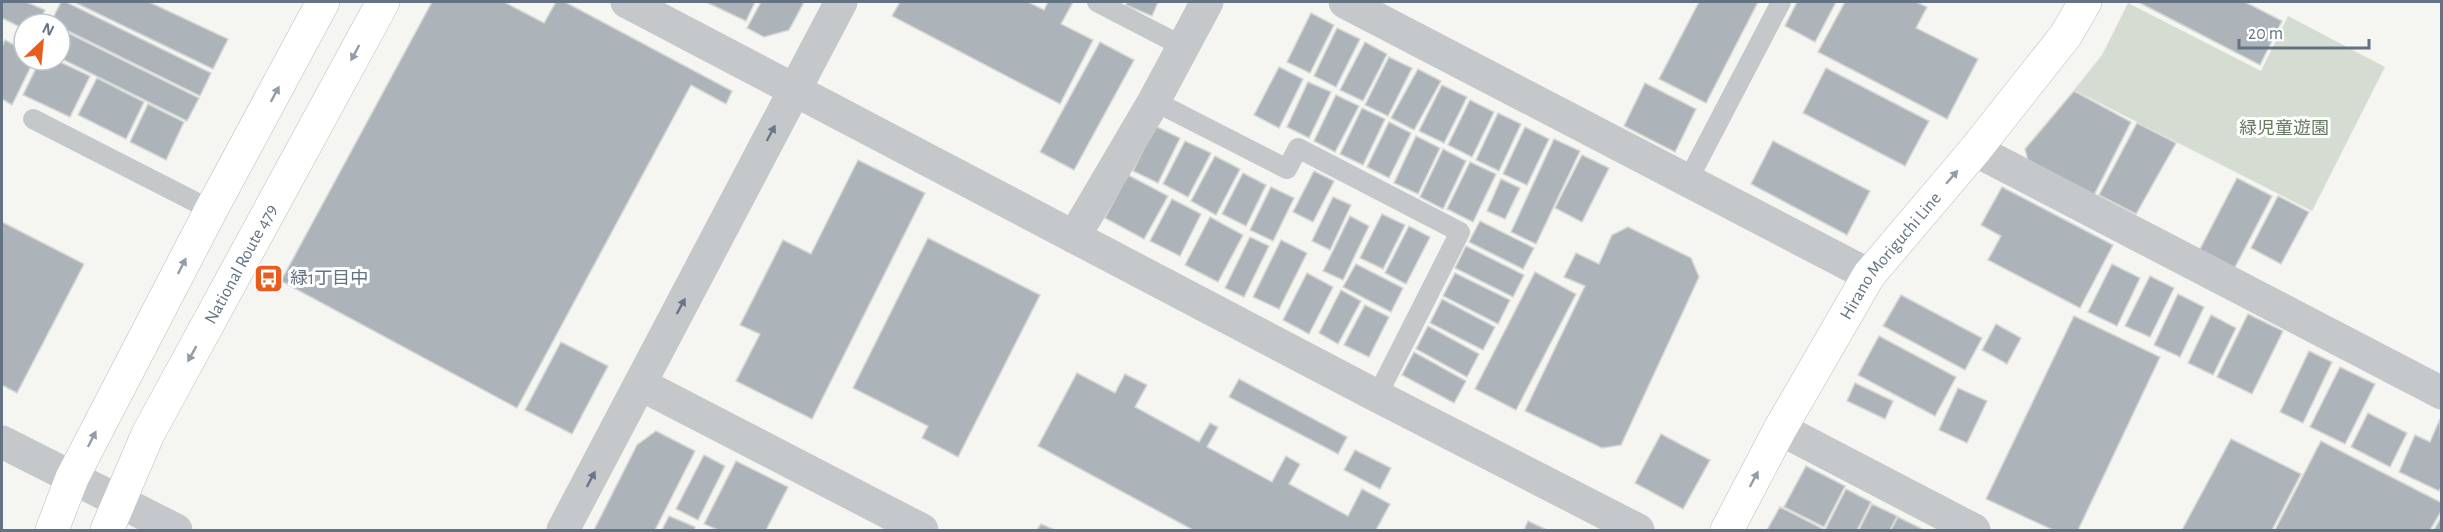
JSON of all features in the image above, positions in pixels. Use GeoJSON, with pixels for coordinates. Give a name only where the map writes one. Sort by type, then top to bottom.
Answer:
{"type":"FeatureCollection","features":[{"type":"Feature","properties":{"kind":"main road"},"geometry":{"type":"LineString","coordinates":[[52,531],[72,478],[211,210],[323,2]]}},
{"type":"Feature","properties":{"kind":"main road","name":"National Route 479"},"geometry":{"type":"LineString","coordinates":[[114,516],[148,434],[382,2]]}},
{"type":"Feature","properties":{"kind":"main road","name":"Hirano Moriguchi Line"},"geometry":{"type":"LineString","coordinates":[[1726,531],[1780,429],[1869,275],[1975,150],[2066,35],[2080,3]]}},
{"type":"Feature","properties":{"kind":"street"},"geometry":{"type":"LineString","coordinates":[[627,2],[1638,531]]}},
{"type":"Feature","properties":{"kind":"street"},"geometry":{"type":"LineString","coordinates":[[563,531],[841,2]]}},
{"type":"Feature","properties":{"kind":"street"},"geometry":{"type":"LineString","coordinates":[[1074,237],[1155,101],[1207,2]]}},
{"type":"Feature","properties":{"kind":"street"},"geometry":{"type":"LineString","coordinates":[[1345,2],[1869,275]]}},
{"type":"Feature","properties":{"kind":"street"},"geometry":{"type":"LineString","coordinates":[[1975,150],[2442,393]]}},
{"type":"Feature","properties":{"kind":"street"},"geometry":{"type":"LineString","coordinates":[[640,384],[921,531]]}},
{"type":"Feature","properties":{"kind":"street"},"geometry":{"type":"LineString","coordinates":[[1780,429],[1974,531]]}},
{"type":"Feature","properties":{"kind":"street"},"geometry":{"type":"LineString","coordinates":[[2,442],[72,478],[114,516],[176,531]]}},
{"type":"Feature","properties":{"kind":"lane"},"geometry":{"type":"LineString","coordinates":[[1097,2],[1184,47]]}},
{"type":"Feature","properties":{"kind":"lane"},"geometry":{"type":"LineString","coordinates":[[1688,180],[1781,2]]}},
{"type":"Feature","properties":{"kind":"lane"},"geometry":{"type":"LineString","coordinates":[[1155,101],[1287,169],[1298,148],[1460,232],[1377,396]]}},
{"type":"Feature","properties":{"kind":"lane"},"geometry":{"type":"LineString","coordinates":[[33,119],[211,210]]}},
{"type":"Feature","properties":{"kind":"green space","name":"緑児童遊園"},"geometry":{"type":"Polygon","coordinates":[[[2128,3],[2261,71],[2288,16],[2385,67],[2312,211],[2074,90],[2102,55],[2128,3]]]}},
{"type":"Feature","properties":{"kind":"building"},"geometry":{"type":"Polygon","coordinates":[[[2,2],[26,2],[45,10],[44,12],[12,12],[12,23],[2,18],[2,2]]]}},
{"type":"Feature","properties":{"kind":"building"},"geometry":{"type":"Polygon","coordinates":[[[61,2],[66,2],[211,73],[200,96],[72,33],[72,12],[56,12],[61,2]]]}},
{"type":"Feature","properties":{"kind":"building"},"geometry":{"type":"Polygon","coordinates":[[[74,2],[149,2],[228,39],[213,69],[74,2]]]}},
{"type":"Feature","properties":{"kind":"building"},"geometry":{"type":"Polygon","coordinates":[[[432,2],[504,2],[544,23],[556,2],[565,2],[732,91],[726,104],[691,85],[517,408],[281,281],[432,2]]]}},
{"type":"Feature","properties":{"kind":"building"},"geometry":{"type":"Polygon","coordinates":[[[706,2],[755,2],[746,21],[706,2]]]}},
{"type":"Feature","properties":{"kind":"building"},"geometry":{"type":"Polygon","coordinates":[[[761,2],[804,2],[789,30],[764,37],[747,28],[761,2]]]}},
{"type":"Feature","properties":{"kind":"building"},"geometry":{"type":"Polygon","coordinates":[[[900,2],[1028,2],[1044,10],[1048,2],[1073,2],[1061,24],[1093,40],[1060,104],[892,16],[900,2]]]}},
{"type":"Feature","properties":{"kind":"building"},"geometry":{"type":"Polygon","coordinates":[[[1127,2],[1158,2],[1152,16],[1126,5],[1127,2]]]}},
{"type":"Feature","properties":{"kind":"building"},"geometry":{"type":"Polygon","coordinates":[[[1699,2],[1758,2],[1706,103],[1659,79],[1699,2]]]}},
{"type":"Feature","properties":{"kind":"building"},"geometry":{"type":"Polygon","coordinates":[[[1797,2],[1836,2],[1815,42],[1785,26],[1797,2]]]}},
{"type":"Feature","properties":{"kind":"building"},"geometry":{"type":"Polygon","coordinates":[[[1845,2],[1916,2],[1927,7],[1916,28],[1978,59],[1947,119],[1818,52],[1845,2]]]}},
{"type":"Feature","properties":{"kind":"building"},"geometry":{"type":"Polygon","coordinates":[[[2138,2],[2245,2],[2282,21],[2260,65],[2138,2]]]}},
{"type":"Feature","properties":{"kind":"building"},"geometry":{"type":"Polygon","coordinates":[[[1311,13],[1334,25],[1310,73],[1287,62],[1311,13]]]}},
{"type":"Feature","properties":{"kind":"building"},"geometry":{"type":"Polygon","coordinates":[[[1337,28],[1360,39],[1336,87],[1314,76],[1337,28]]]}},
{"type":"Feature","properties":{"kind":"building"},"geometry":{"type":"Polygon","coordinates":[[[72,35],[199,98],[187,121],[72,64],[72,35]]]}},
{"type":"Feature","properties":{"kind":"building"},"geometry":{"type":"Polygon","coordinates":[[[5,40],[12,44],[12,72],[28,72],[12,105],[2,99],[2,47],[5,40]]]}},
{"type":"Feature","properties":{"kind":"building"},"geometry":{"type":"Polygon","coordinates":[[[1100,42],[1134,60],[1074,170],[1040,152],[1100,42]]]}},
{"type":"Feature","properties":{"kind":"building"},"geometry":{"type":"Polygon","coordinates":[[[1365,42],[1387,54],[1363,101],[1340,90],[1365,42]]]}},
{"type":"Feature","properties":{"kind":"building"},"geometry":{"type":"Polygon","coordinates":[[[1389,57],[1412,68],[1388,116],[1365,105],[1389,57]]]}},
{"type":"Feature","properties":{"kind":"building"},"geometry":{"type":"Polygon","coordinates":[[[1279,67],[1303,79],[1279,128],[1254,115],[1279,67]]]}},
{"type":"Feature","properties":{"kind":"building"},"geometry":{"type":"Polygon","coordinates":[[[72,68],[90,76],[70,117],[23,95],[34,72],[72,72],[72,68]]]}},
{"type":"Feature","properties":{"kind":"building"},"geometry":{"type":"Polygon","coordinates":[[[1826,68],[1929,121],[1905,166],[1803,113],[1826,68]]]}},
{"type":"Feature","properties":{"kind":"building"},"geometry":{"type":"Polygon","coordinates":[[[1418,69],[1441,81],[1414,130],[1391,118],[1418,69]]]}},
{"type":"Feature","properties":{"kind":"building"},"geometry":{"type":"Polygon","coordinates":[[[97,78],[144,102],[126,139],[78,115],[97,78]]]}},
{"type":"Feature","properties":{"kind":"building"},"geometry":{"type":"Polygon","coordinates":[[[1308,82],[1331,92],[1309,138],[1287,127],[1308,82]]]}},
{"type":"Feature","properties":{"kind":"building"},"geometry":{"type":"Polygon","coordinates":[[[1645,83],[1696,109],[1675,152],[1624,126],[1645,83]]]}},
{"type":"Feature","properties":{"kind":"building"},"geometry":{"type":"Polygon","coordinates":[[[1442,85],[1467,97],[1444,143],[1419,131],[1442,85]]]}},
{"type":"Feature","properties":{"kind":"building"},"geometry":{"type":"Polygon","coordinates":[[[2074,91],[2131,122],[2094,195],[2028,161],[2025,149],[2074,91]]]}},
{"type":"Feature","properties":{"kind":"building"},"geometry":{"type":"Polygon","coordinates":[[[1336,95],[1359,106],[1335,152],[1314,141],[1336,95]]]}},
{"type":"Feature","properties":{"kind":"building"},"geometry":{"type":"Polygon","coordinates":[[[1470,100],[1494,112],[1472,157],[1448,145],[1470,100]]]}},
{"type":"Feature","properties":{"kind":"building"},"geometry":{"type":"Polygon","coordinates":[[[148,104],[184,122],[166,160],[130,142],[148,104]]]}},
{"type":"Feature","properties":{"kind":"building"},"geometry":{"type":"Polygon","coordinates":[[[1362,108],[1385,119],[1363,165],[1340,154],[1362,108]]]}},
{"type":"Feature","properties":{"kind":"building"},"geometry":{"type":"Polygon","coordinates":[[[1498,113],[1521,124],[1499,171],[1476,160],[1498,113]]]}},
{"type":"Feature","properties":{"kind":"building"},"geometry":{"type":"Polygon","coordinates":[[[1389,122],[1411,133],[1389,178],[1367,167],[1389,122]]]}},
{"type":"Feature","properties":{"kind":"building"},"geometry":{"type":"Polygon","coordinates":[[[2137,123],[2176,143],[2136,214],[2099,195],[2137,123]]]}},
{"type":"Feature","properties":{"kind":"building"},"geometry":{"type":"Polygon","coordinates":[[[1155,126],[1180,138],[1158,183],[1133,171],[1155,126]]]}},
{"type":"Feature","properties":{"kind":"building"},"geometry":{"type":"Polygon","coordinates":[[[1525,127],[1549,139],[1527,185],[1503,174],[1525,127]]]}},
{"type":"Feature","properties":{"kind":"building"},"geometry":{"type":"Polygon","coordinates":[[[1416,136],[1440,148],[1418,194],[1394,183],[1416,136]]]}},
{"type":"Feature","properties":{"kind":"building"},"geometry":{"type":"Polygon","coordinates":[[[1554,139],[1580,151],[1536,244],[1511,232],[1554,139]]]}},
{"type":"Feature","properties":{"kind":"building"},"geometry":{"type":"Polygon","coordinates":[[[1185,141],[1211,153],[1188,197],[1163,184],[1185,141]]]}},
{"type":"Feature","properties":{"kind":"building"},"geometry":{"type":"Polygon","coordinates":[[[1773,141],[1870,191],[1847,235],[1751,184],[1773,141]]]}},
{"type":"Feature","properties":{"kind":"building"},"geometry":{"type":"Polygon","coordinates":[[[1443,149],[1466,161],[1443,209],[1420,197],[1443,149]]]}},
{"type":"Feature","properties":{"kind":"building"},"geometry":{"type":"Polygon","coordinates":[[[1582,155],[1609,168],[1582,222],[1555,208],[1582,155]]]}},
{"type":"Feature","properties":{"kind":"building"},"geometry":{"type":"Polygon","coordinates":[[[1215,156],[1240,169],[1216,215],[1191,201],[1215,156]]]}},
{"type":"Feature","properties":{"kind":"building"},"geometry":{"type":"Polygon","coordinates":[[[858,160],[925,193],[812,419],[736,381],[760,334],[740,325],[783,240],[811,254],[858,160]]]}},
{"type":"Feature","properties":{"kind":"building"},"geometry":{"type":"Polygon","coordinates":[[[1470,162],[1496,174],[1473,222],[1447,209],[1470,162]]]}},
{"type":"Feature","properties":{"kind":"building"},"geometry":{"type":"Polygon","coordinates":[[[1314,171],[1334,181],[1313,222],[1293,212],[1314,171]]]}},
{"type":"Feature","properties":{"kind":"building"},"geometry":{"type":"Polygon","coordinates":[[[1243,173],[1266,185],[1246,226],[1222,214],[1243,173]]]}},
{"type":"Feature","properties":{"kind":"building"},"geometry":{"type":"Polygon","coordinates":[[[1128,175],[1168,196],[1144,239],[1105,218],[1128,175]]]}},
{"type":"Feature","properties":{"kind":"building"},"geometry":{"type":"Polygon","coordinates":[[[2237,178],[2272,196],[2234,269],[2199,251],[2237,178]]]}},
{"type":"Feature","properties":{"kind":"building"},"geometry":{"type":"Polygon","coordinates":[[[1501,179],[1520,188],[1505,219],[1487,211],[1501,179]]]}},
{"type":"Feature","properties":{"kind":"building"},"geometry":{"type":"Polygon","coordinates":[[[1271,187],[1294,198],[1273,241],[1250,230],[1271,187]]]}},
{"type":"Feature","properties":{"kind":"building"},"geometry":{"type":"Polygon","coordinates":[[[2002,187],[2113,245],[2080,308],[1988,260],[2001,236],[1981,225],[2002,187]]]}},
{"type":"Feature","properties":{"kind":"building"},"geometry":{"type":"Polygon","coordinates":[[[2278,196],[2309,212],[2281,264],[2251,248],[2278,196]]]}},
{"type":"Feature","properties":{"kind":"building"},"geometry":{"type":"Polygon","coordinates":[[[1333,197],[1351,205],[1330,250],[1312,241],[1333,197]]]}},
{"type":"Feature","properties":{"kind":"building"},"geometry":{"type":"Polygon","coordinates":[[[1172,199],[1201,214],[1180,256],[1150,241],[1172,199]]]}},
{"type":"Feature","properties":{"kind":"building"},"geometry":{"type":"Polygon","coordinates":[[[1382,214],[1405,225],[1383,269],[1360,258],[1382,214]]]}},
{"type":"Feature","properties":{"kind":"building"},"geometry":{"type":"Polygon","coordinates":[[[1350,216],[1369,226],[1343,280],[1323,271],[1350,216]]]}},
{"type":"Feature","properties":{"kind":"building"},"geometry":{"type":"Polygon","coordinates":[[[1210,217],[1243,235],[1218,282],[1185,265],[1210,217]]]}},
{"type":"Feature","properties":{"kind":"building"},"geometry":{"type":"Polygon","coordinates":[[[1480,221],[1534,248],[1523,269],[1469,242],[1480,221]]]}},
{"type":"Feature","properties":{"kind":"building"},"geometry":{"type":"Polygon","coordinates":[[[2,222],[84,264],[17,393],[2,385],[2,222]]]}},
{"type":"Feature","properties":{"kind":"building"},"geometry":{"type":"Polygon","coordinates":[[[1409,226],[1430,237],[1406,284],[1385,273],[1409,226]]]}},
{"type":"Feature","properties":{"kind":"building"},"geometry":{"type":"Polygon","coordinates":[[[1628,227],[1691,258],[1699,277],[1621,445],[1602,448],[1525,411],[1585,286],[1564,277],[1576,253],[1599,264],[1612,235],[1628,227]]]}},
{"type":"Feature","properties":{"kind":"building"},"geometry":{"type":"Polygon","coordinates":[[[1250,237],[1269,246],[1244,297],[1225,288],[1250,237]]]}},
{"type":"Feature","properties":{"kind":"building"},"geometry":{"type":"Polygon","coordinates":[[[928,238],[1040,295],[958,457],[922,438],[928,426],[853,388],[928,238]]]}},
{"type":"Feature","properties":{"kind":"building"},"geometry":{"type":"Polygon","coordinates":[[[1281,240],[1307,253],[1279,309],[1253,297],[1281,240]]]}},
{"type":"Feature","properties":{"kind":"building"},"geometry":{"type":"Polygon","coordinates":[[[1466,246],[1524,275],[1513,297],[1455,268],[1466,246]]]}},
{"type":"Feature","properties":{"kind":"building"},"geometry":{"type":"Polygon","coordinates":[[[1356,264],[1403,288],[1391,312],[1343,287],[1356,264]]]}},
{"type":"Feature","properties":{"kind":"building"},"geometry":{"type":"Polygon","coordinates":[[[2112,264],[2140,278],[2117,326],[2088,312],[2112,264]]]}},
{"type":"Feature","properties":{"kind":"building"},"geometry":{"type":"Polygon","coordinates":[[[1535,272],[1576,294],[1516,410],[1475,389],[1535,272]]]}},
{"type":"Feature","properties":{"kind":"building"},"geometry":{"type":"Polygon","coordinates":[[[1307,273],[1333,287],[1309,334],[1283,320],[1307,273]]]}},
{"type":"Feature","properties":{"kind":"building"},"geometry":{"type":"Polygon","coordinates":[[[1455,273],[1510,300],[1498,324],[1443,296],[1455,273]]]}},
{"type":"Feature","properties":{"kind":"building"},"geometry":{"type":"Polygon","coordinates":[[[2150,276],[2174,288],[2150,337],[2125,326],[2150,276]]]}},
{"type":"Feature","properties":{"kind":"building"},"geometry":{"type":"Polygon","coordinates":[[[1341,290],[1361,301],[1338,344],[1319,333],[1341,290]]]}},
{"type":"Feature","properties":{"kind":"building"},"geometry":{"type":"Polygon","coordinates":[[[2178,294],[2204,307],[2180,357],[2154,345],[2178,294]]]}},
{"type":"Feature","properties":{"kind":"building"},"geometry":{"type":"Polygon","coordinates":[[[1901,295],[1982,338],[1965,370],[1883,326],[1901,295]]]}},
{"type":"Feature","properties":{"kind":"building"},"geometry":{"type":"Polygon","coordinates":[[[1442,299],[1495,327],[1483,350],[1430,323],[1442,299]]]}},
{"type":"Feature","properties":{"kind":"building"},"geometry":{"type":"Polygon","coordinates":[[[1365,305],[1389,317],[1369,357],[1344,345],[1365,305]]]}},
{"type":"Feature","properties":{"kind":"building"},"geometry":{"type":"Polygon","coordinates":[[[2248,314],[2283,331],[2252,394],[2217,377],[2248,314]]]}},
{"type":"Feature","properties":{"kind":"building"},"geometry":{"type":"Polygon","coordinates":[[[2211,315],[2236,328],[2213,375],[2188,363],[2211,315]]]}},
{"type":"Feature","properties":{"kind":"building"},"geometry":{"type":"Polygon","coordinates":[[[2074,316],[2160,357],[2078,530],[2053,530],[1986,499],[2074,316]]]}},
{"type":"Feature","properties":{"kind":"building"},"geometry":{"type":"Polygon","coordinates":[[[1996,324],[2021,338],[2007,364],[1982,350],[1996,324]]]}},
{"type":"Feature","properties":{"kind":"building"},"geometry":{"type":"Polygon","coordinates":[[[1428,326],[1479,354],[1467,377],[1416,349],[1428,326]]]}},
{"type":"Feature","properties":{"kind":"building"},"geometry":{"type":"Polygon","coordinates":[[[1879,336],[1956,377],[1935,416],[1858,375],[1879,336]]]}},
{"type":"Feature","properties":{"kind":"building"},"geometry":{"type":"Polygon","coordinates":[[[561,342],[608,366],[572,434],[525,410],[561,342]]]}},
{"type":"Feature","properties":{"kind":"building"},"geometry":{"type":"Polygon","coordinates":[[[2309,351],[2332,362],[2303,423],[2280,412],[2309,351]]]}},
{"type":"Feature","properties":{"kind":"building"},"geometry":{"type":"Polygon","coordinates":[[[1414,352],[1466,381],[1454,403],[1402,375],[1414,352]]]}},
{"type":"Feature","properties":{"kind":"building"},"geometry":{"type":"Polygon","coordinates":[[[2340,367],[2375,384],[2345,444],[2310,427],[2340,367]]]}},
{"type":"Feature","properties":{"kind":"building"},"geometry":{"type":"Polygon","coordinates":[[[1077,373],[1115,393],[1125,374],[1147,385],[1135,407],[1199,442],[1210,423],[1218,427],[1207,447],[1272,482],[1286,456],[1300,464],[1289,484],[1348,516],[1362,489],[1390,504],[1376,530],[1193,530],[1038,446],[1077,373]]]}},
{"type":"Feature","properties":{"kind":"building"},"geometry":{"type":"Polygon","coordinates":[[[1239,379],[1347,437],[1338,454],[1229,397],[1239,379]]]}},
{"type":"Feature","properties":{"kind":"building"},"geometry":{"type":"Polygon","coordinates":[[[1855,383],[1893,401],[1885,419],[1847,401],[1855,383]]]}},
{"type":"Feature","properties":{"kind":"building"},"geometry":{"type":"Polygon","coordinates":[[[1958,388],[1987,401],[1967,443],[1939,430],[1958,388]]]}},
{"type":"Feature","properties":{"kind":"building"},"geometry":{"type":"Polygon","coordinates":[[[2368,413],[2407,433],[2390,467],[2351,447],[2368,413]]]}},
{"type":"Feature","properties":{"kind":"building"},"geometry":{"type":"Polygon","coordinates":[[[2440,419],[2442,485],[2439,491],[2399,472],[2415,435],[2430,442],[2440,419]]]}},
{"type":"Feature","properties":{"kind":"building"},"geometry":{"type":"Polygon","coordinates":[[[656,431],[695,451],[655,530],[594,530],[637,445],[656,431]]]}},
{"type":"Feature","properties":{"kind":"building"},"geometry":{"type":"Polygon","coordinates":[[[1661,434],[1710,460],[1683,509],[1635,483],[1661,434]]]}},
{"type":"Feature","properties":{"kind":"building"},"geometry":{"type":"Polygon","coordinates":[[[2231,439],[2301,474],[2272,530],[2182,530],[2231,439]]]}},
{"type":"Feature","properties":{"kind":"building"},"geometry":{"type":"Polygon","coordinates":[[[2321,441],[2442,503],[2442,510],[2430,530],[2275,530],[2321,441]]]}},
{"type":"Feature","properties":{"kind":"building"},"geometry":{"type":"Polygon","coordinates":[[[1355,450],[1391,468],[1380,489],[1344,470],[1355,450]]]}},
{"type":"Feature","properties":{"kind":"building"},"geometry":{"type":"Polygon","coordinates":[[[704,455],[725,466],[698,520],[676,509],[704,455]]]}},
{"type":"Feature","properties":{"kind":"building"},"geometry":{"type":"Polygon","coordinates":[[[736,461],[788,487],[766,530],[718,530],[704,524],[736,461]]]}},
{"type":"Feature","properties":{"kind":"building"},"geometry":{"type":"Polygon","coordinates":[[[1806,466],[1845,486],[1824,527],[1784,507],[1806,466]]]}},
{"type":"Feature","properties":{"kind":"building"},"geometry":{"type":"Polygon","coordinates":[[[1846,489],[1871,502],[1857,530],[1825,530],[1846,489]]]}},
{"type":"Feature","properties":{"kind":"building"},"geometry":{"type":"Polygon","coordinates":[[[1872,504],[1897,516],[1890,530],[1859,530],[1872,504]]]}},
{"type":"Feature","properties":{"kind":"building"},"geometry":{"type":"Polygon","coordinates":[[[1780,507],[1823,529],[1767,530],[1780,507]]]}},
{"type":"Feature","properties":{"kind":"building"},"geometry":{"type":"Polygon","coordinates":[[[669,516],[695,527],[694,530],[662,530],[669,516]]]}},
{"type":"Feature","properties":{"kind":"building"},"geometry":{"type":"Polygon","coordinates":[[[2442,516],[2442,530],[2434,530],[2442,516]]]}},
{"type":"Feature","properties":{"kind":"building"},"geometry":{"type":"Polygon","coordinates":[[[1898,517],[1924,530],[1891,530],[1898,517]]]}},
{"type":"Feature","properties":{"kind":"building"},"geometry":{"type":"Polygon","coordinates":[[[1528,521],[1547,530],[1524,530],[1528,521]]]}},
{"type":"Feature","properties":{"kind":"building"},"geometry":{"type":"Polygon","coordinates":[[[1041,524],[1055,530],[1037,530],[1041,524]]]}},
{"type":"Feature","properties":{"kind":"place","name":"緑1丁目中"},"geometry":{"type":"Point","coordinates":[269,278]}}]}
